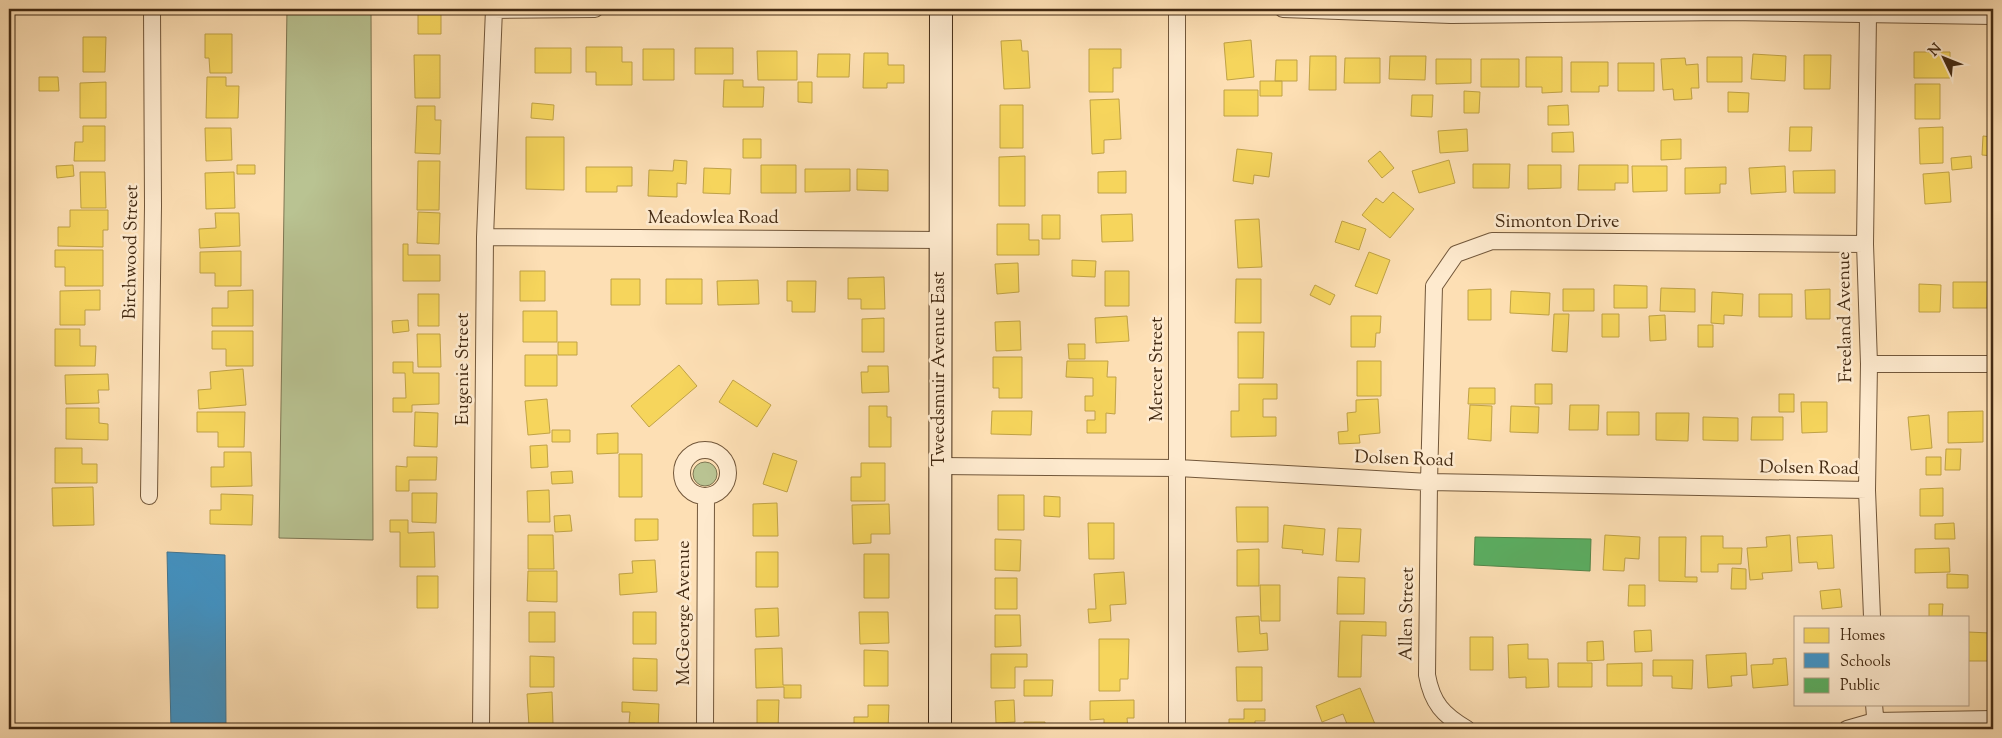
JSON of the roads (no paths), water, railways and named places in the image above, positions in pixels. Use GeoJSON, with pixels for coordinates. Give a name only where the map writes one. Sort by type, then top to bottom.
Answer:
{"type":"FeatureCollection","features":[{"type":"Feature","properties":{"kind":"street","name":"Birchwood Street"},"geometry":{"type":"LineString","coordinates":[[150,496],[153,206],[152,9]]}},
{"type":"Feature","properties":{"kind":"street"},"geometry":{"type":"LineString","coordinates":[[494,9],[595,9]]}},
{"type":"Feature","properties":{"kind":"street","name":"Eugenie Street"},"geometry":{"type":"LineString","coordinates":[[481,729],[485,236],[494,9]]}},
{"type":"Feature","properties":{"kind":"street","name":"Tweedsmuir Avenue East"},"geometry":{"type":"LineString","coordinates":[[940,729],[941,9]]}},
{"type":"Feature","properties":{"kind":"street","name":"Mercer Street"},"geometry":{"type":"LineString","coordinates":[[1177,9],[1177,729]]}},
{"type":"Feature","properties":{"kind":"street"},"geometry":{"type":"LineString","coordinates":[[1283,9],[1451,12],[1728,10],[1868,15],[1993,16]]}},
{"type":"Feature","properties":{"kind":"street","name":"Freeland Avenue"},"geometry":{"type":"LineString","coordinates":[[1868,15],[1864,244],[1869,364],[1868,490],[1872,616]]}},
{"type":"Feature","properties":{"kind":"street","name":"Meadowlea Road"},"geometry":{"type":"LineString","coordinates":[[485,236],[941,240]]}},
{"type":"Feature","properties":{"kind":"street","name":"Simonton Drive"},"geometry":{"type":"LineString","coordinates":[[1429,482],[1434,286],[1456,254],[1492,241],[1864,244]]}},
{"type":"Feature","properties":{"kind":"street"},"geometry":{"type":"LineString","coordinates":[[1869,364],[1993,364]]}},
{"type":"Feature","properties":{"kind":"street","name":"Dolsen Road"},"geometry":{"type":"LineString","coordinates":[[940,466],[1178,468],[1429,482],[1868,490]]}},
{"type":"Feature","properties":{"kind":"street","name":"Allen Street"},"geometry":{"type":"LineString","coordinates":[[1429,482],[1427,675],[1430,691],[1438,706],[1451,720],[1467,729]]}},
{"type":"Feature","properties":{"kind":"street","name":"McGeorge Avenue"},"geometry":{"type":"LineString","coordinates":[[705,729],[706,496]]}},
{"type":"Feature","properties":{"kind":"street"},"geometry":{"type":"LineString","coordinates":[[1874,706],[1876,725]]}},
{"type":"Feature","properties":{"kind":"street"},"geometry":{"type":"LineString","coordinates":[[1848,729],[1876,725],[1993,719]]}}]}
